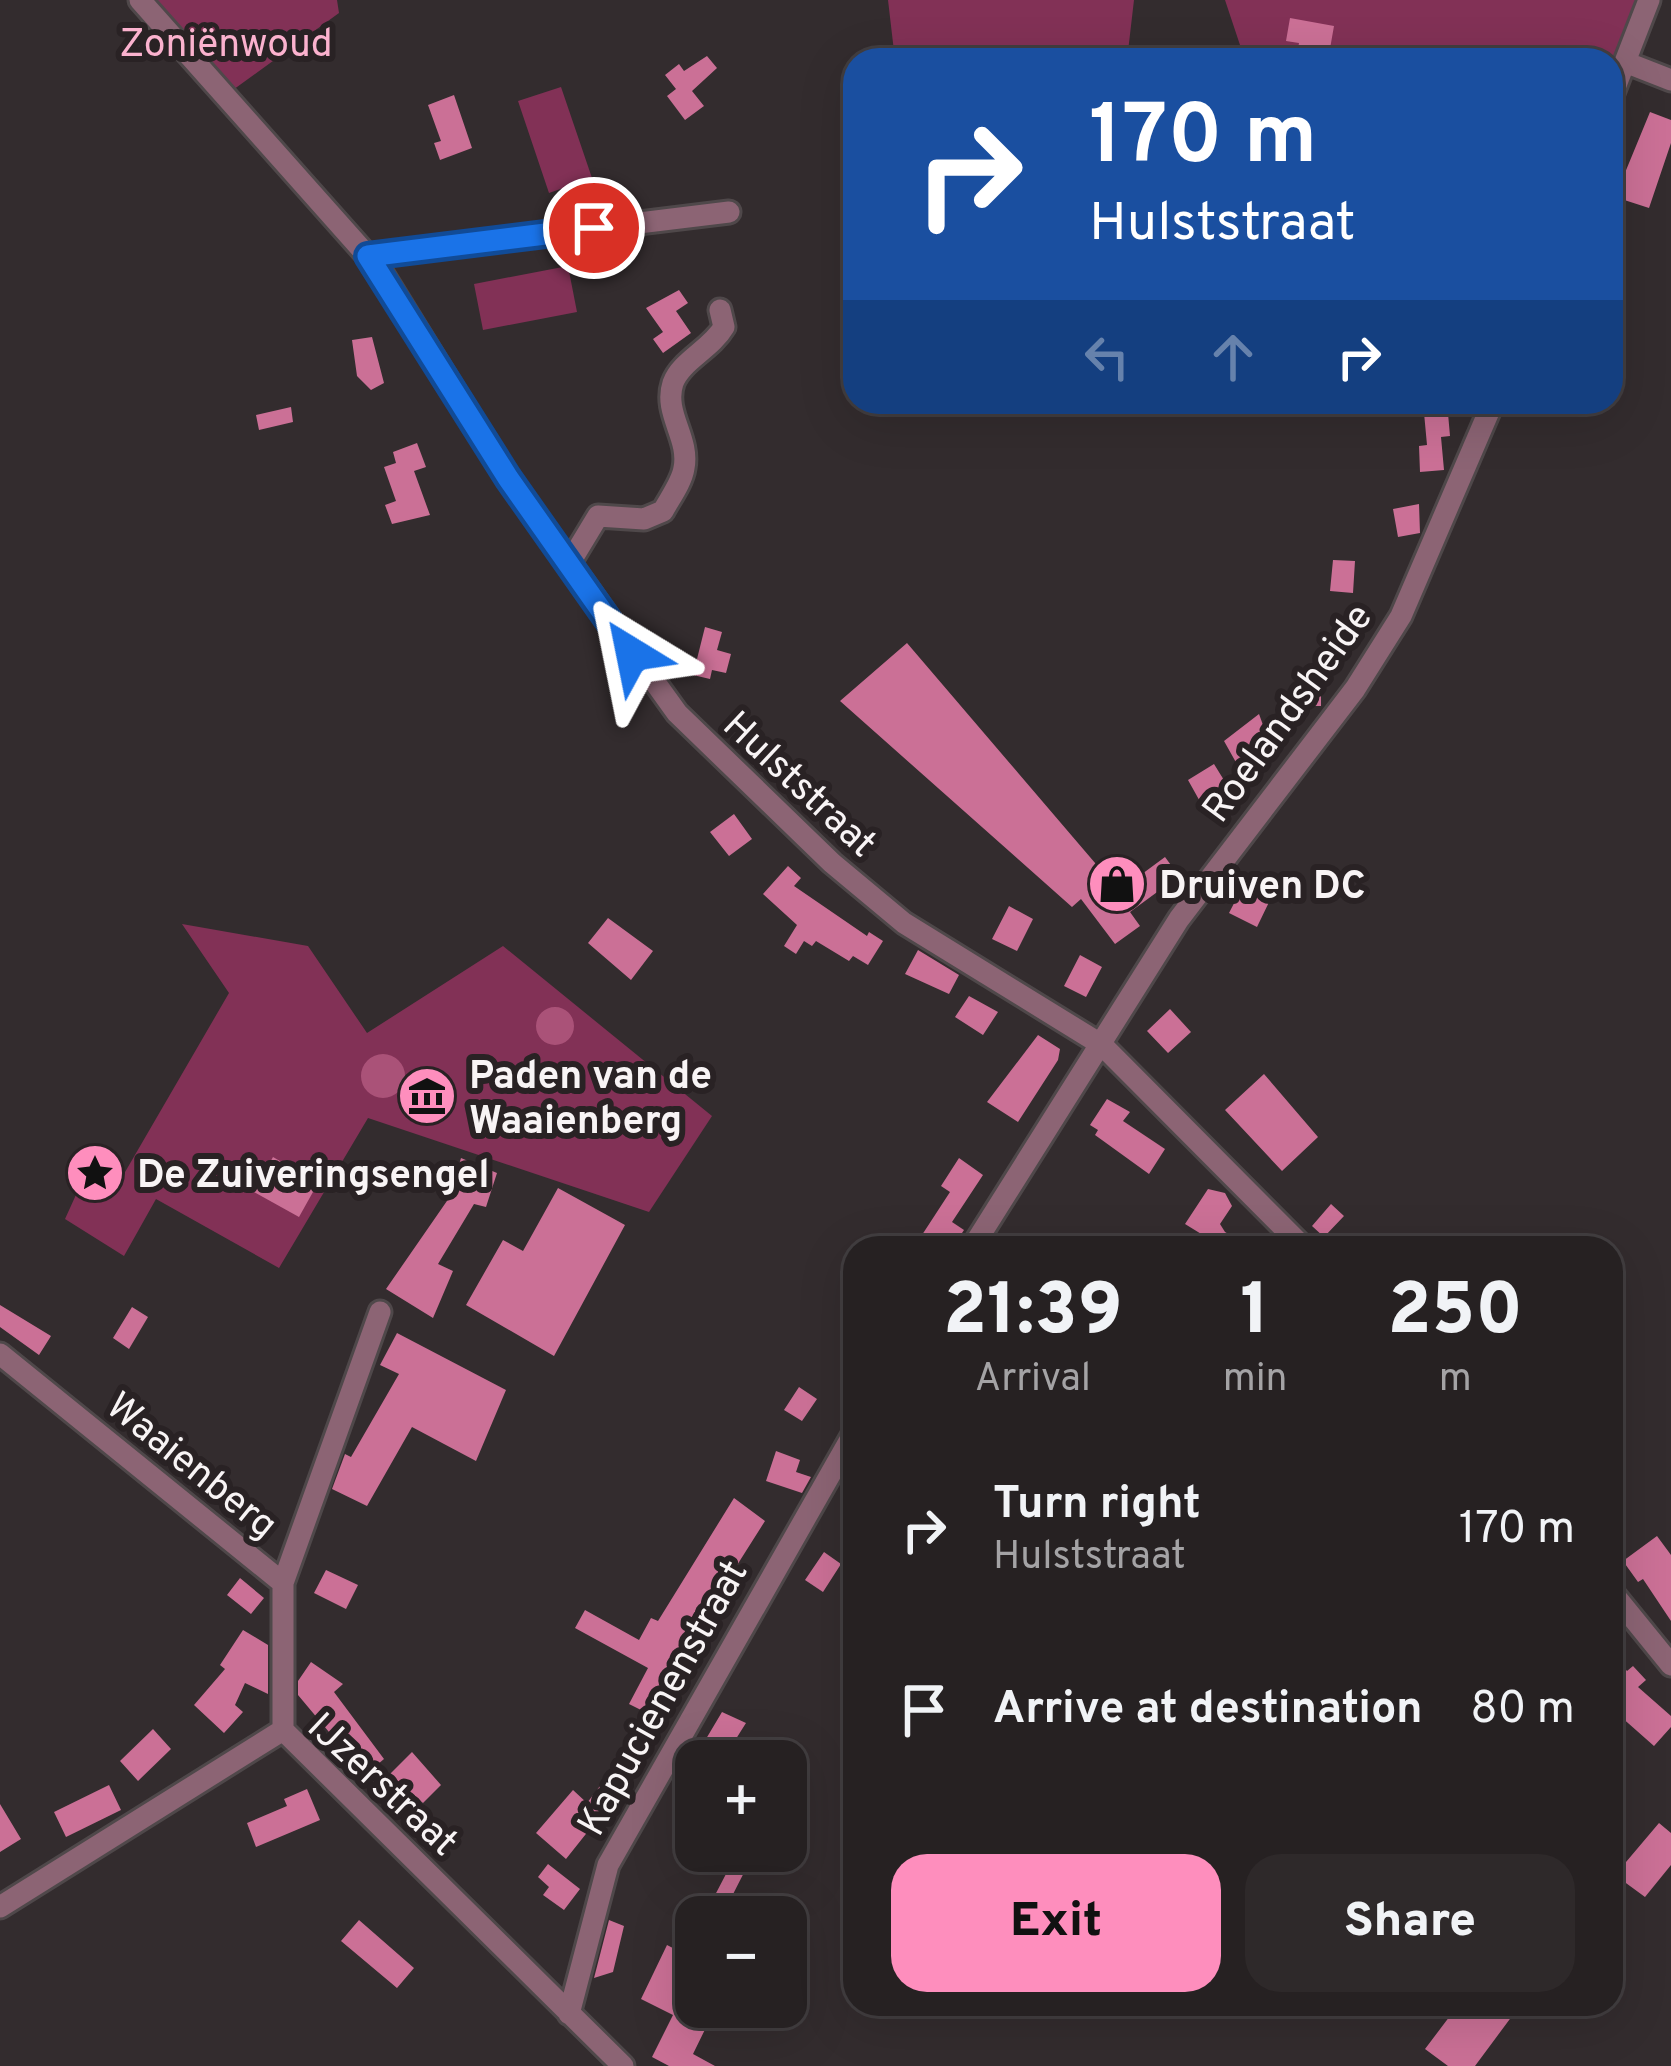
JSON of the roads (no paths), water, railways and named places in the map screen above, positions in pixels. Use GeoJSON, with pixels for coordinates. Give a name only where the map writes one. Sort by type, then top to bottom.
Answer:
{"type":"FeatureCollection","features":[{"type":"Feature","properties":{"kind":"street","name":"Hulststraat"},"geometry":{"type":"LineString","coordinates":[[140,0],[368,256],[569,564],[677,713],[832,863],[904,923],[1102,1045],[1292,1236]]}},
{"type":"Feature","properties":{"kind":"street"},"geometry":{"type":"LineString","coordinates":[[1623,67],[1648,0]]}},
{"type":"Feature","properties":{"kind":"street"},"geometry":{"type":"LineString","coordinates":[[1625,62],[1671,80]]}},
{"type":"Feature","properties":{"kind":"street"},"geometry":{"type":"LineString","coordinates":[[368,256],[729,212]]}},
{"type":"Feature","properties":{"kind":"street"},"geometry":{"type":"LineString","coordinates":[[569,564],[598,516],[644,519],[663,511],[685,470],[670,399],[673,383],[678,372],[712,348],[724,327],[720,310]]}},
{"type":"Feature","properties":{"kind":"street","name":"Roelandsheide"},"geometry":{"type":"LineString","coordinates":[[1102,1045],[1179,919],[1355,689],[1401,616],[1487,414]]}},
{"type":"Feature","properties":{"kind":"street"},"geometry":{"type":"LineString","coordinates":[[980,1236],[1102,1045]]}},
{"type":"Feature","properties":{"kind":"street"},"geometry":{"type":"LineString","coordinates":[[283,1583],[380,1312]]}},
{"type":"Feature","properties":{"kind":"street","name":"Waaienberg"},"geometry":{"type":"LineString","coordinates":[[0,1354],[283,1583],[284,1730]]}},
{"type":"Feature","properties":{"kind":"street","name":"Kapucienenstraat"},"geometry":{"type":"LineString","coordinates":[[569,2014],[608,1865],[843,1452]]}},
{"type":"Feature","properties":{"kind":"street"},"geometry":{"type":"LineString","coordinates":[[1623,1606],[1671,1665]]}},
{"type":"Feature","properties":{"kind":"street","name":"IJzerstraat"},"geometry":{"type":"LineString","coordinates":[[0,1906],[284,1730],[623,2066]]}},
{"type":"Feature","properties":{"kind":"place","name":"Druiven DC"},"geometry":{"type":"Point","coordinates":[1117,884]}},
{"type":"Feature","properties":{"kind":"place","name":"Paden van de Waaienberg"},"geometry":{"type":"Point","coordinates":[427,1096]}},
{"type":"Feature","properties":{"kind":"place","name":"De Zuiveringsengel"},"geometry":{"type":"Point","coordinates":[95,1173]}},
{"type":"Feature","properties":{"kind":"park label","name":"Zoniënwoud"},"geometry":{"type":"Point","coordinates":[226,42]}}]}
